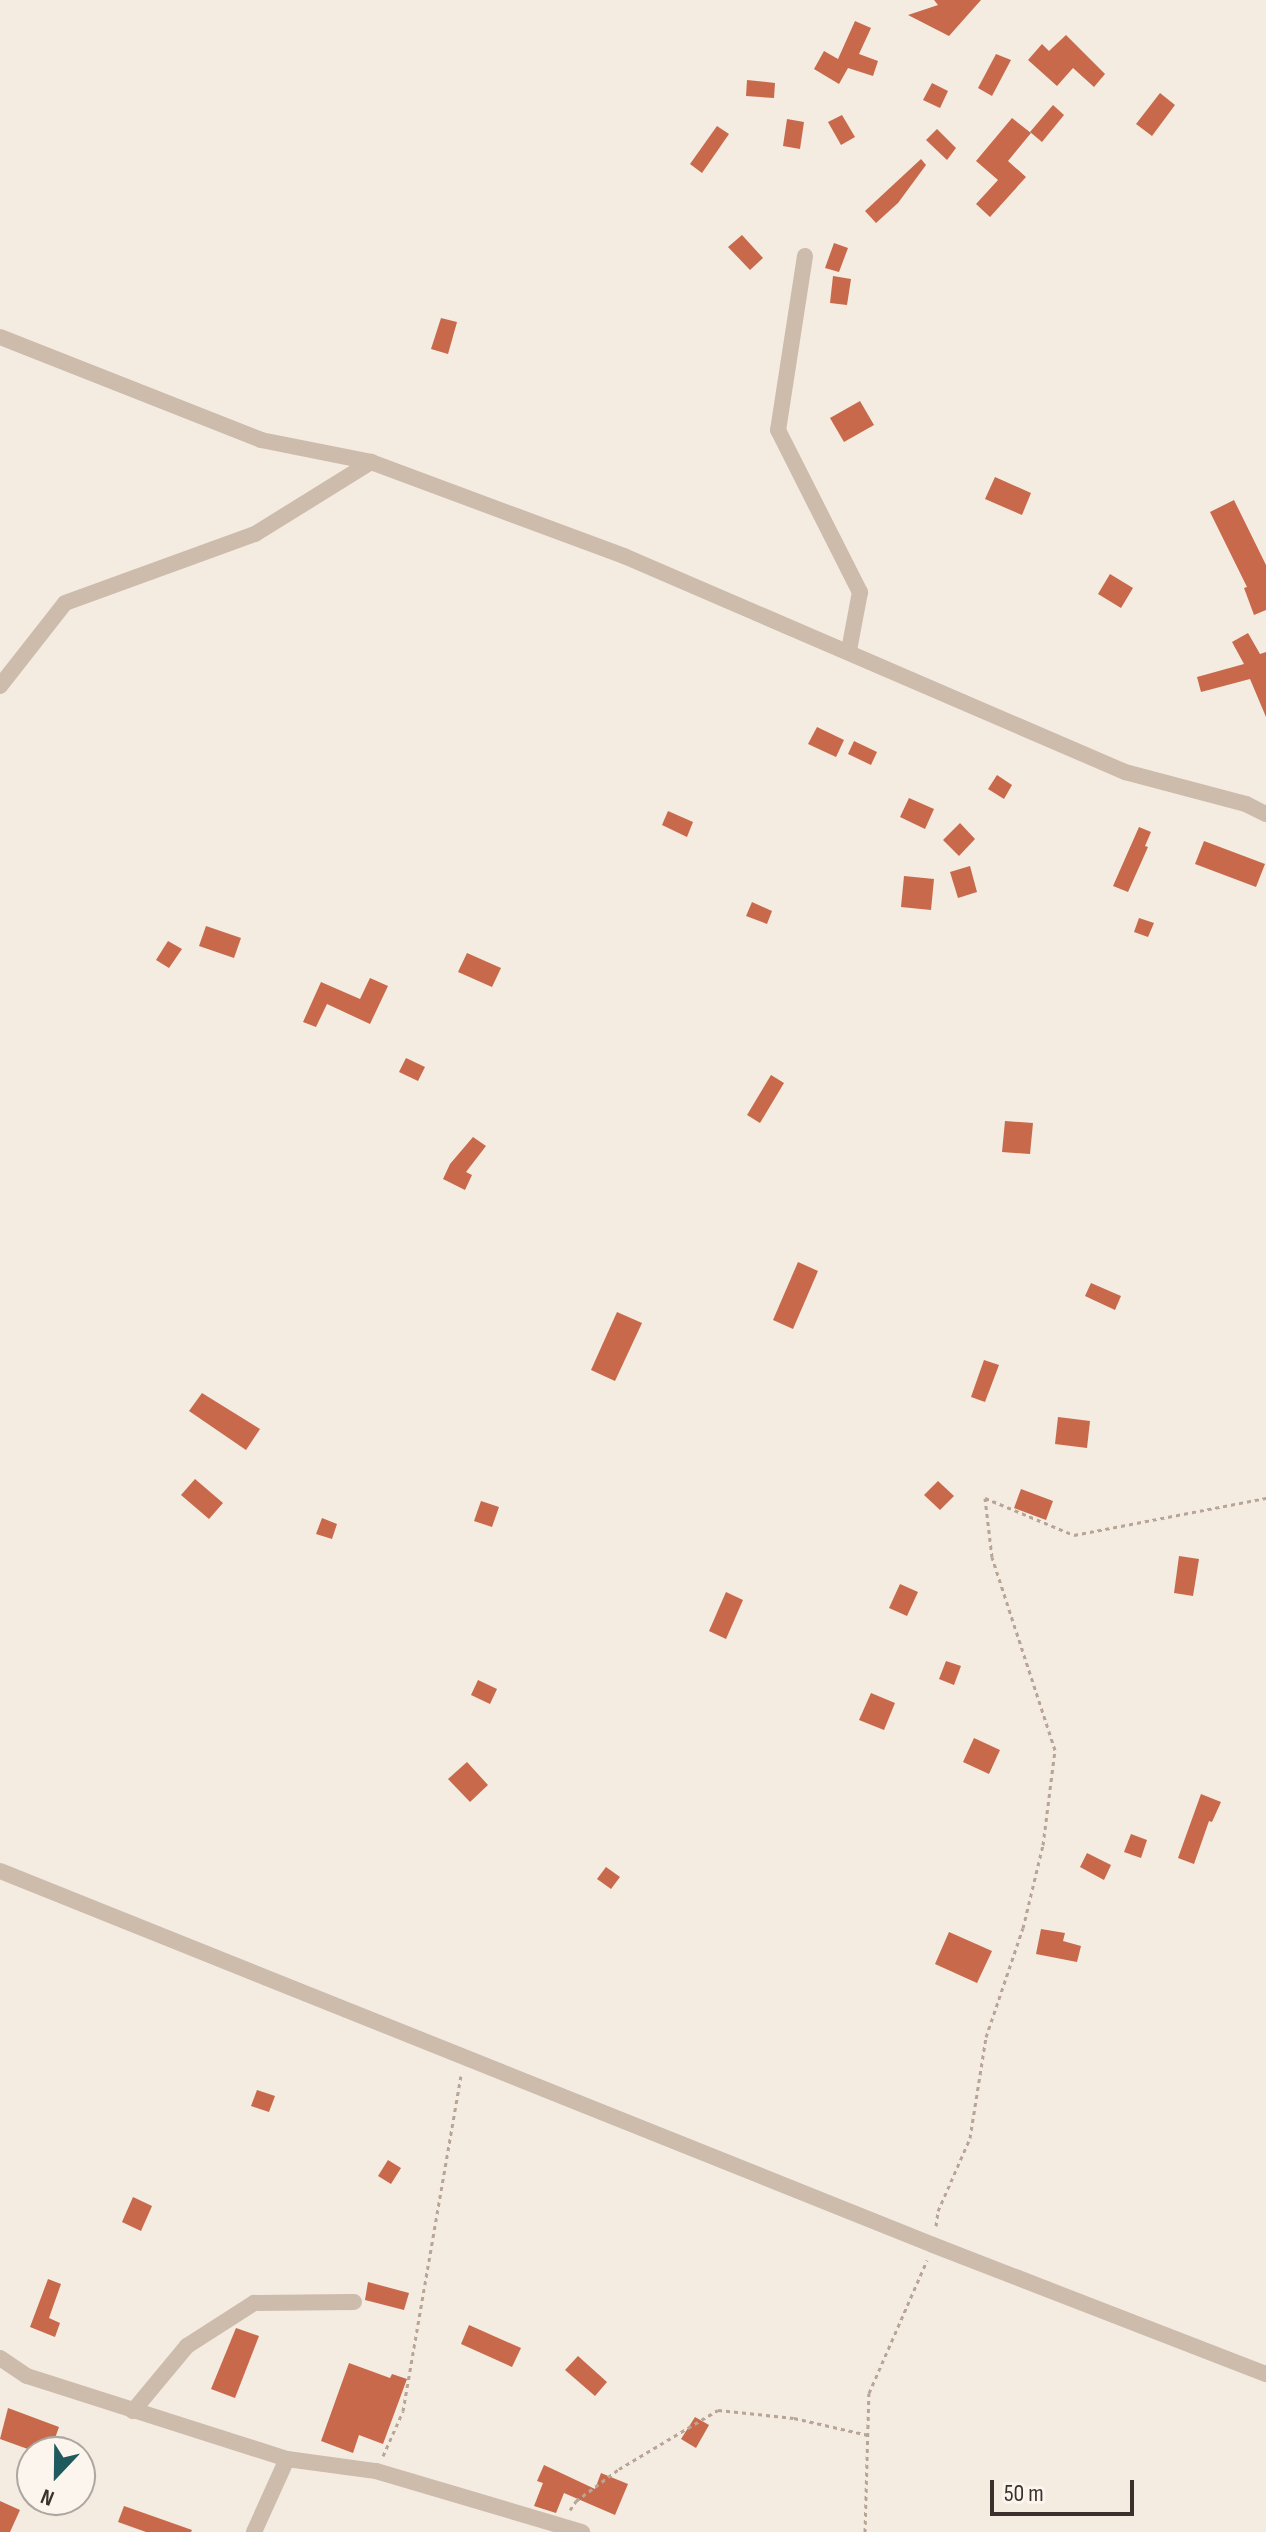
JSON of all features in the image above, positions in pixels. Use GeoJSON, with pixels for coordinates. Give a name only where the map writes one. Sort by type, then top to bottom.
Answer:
{"type":"FeatureCollection","features":[{"type":"Feature","properties":{"kind":"street"},"geometry":{"type":"LineString","coordinates":[[805,256],[778,430],[860,592],[849,650]]}},
{"type":"Feature","properties":{"kind":"street"},"geometry":{"type":"LineString","coordinates":[[0,337],[261,440],[371,462],[624,556],[849,650],[1125,772],[1246,804],[1266,814]]}},
{"type":"Feature","properties":{"kind":"street"},"geometry":{"type":"LineString","coordinates":[[0,686],[65,603],[255,534],[371,462]]}},
{"type":"Feature","properties":{"kind":"street"},"geometry":{"type":"LineString","coordinates":[[0,1871],[933,2245],[1266,2374]]}},
{"type":"Feature","properties":{"kind":"street"},"geometry":{"type":"LineString","coordinates":[[133,2411],[187,2346],[254,2303],[354,2302]]}},
{"type":"Feature","properties":{"kind":"street"},"geometry":{"type":"LineString","coordinates":[[1,2364],[27,2376],[287,2459],[376,2471],[560,2529],[582,2532]]}},
{"type":"Feature","properties":{"kind":"street"},"geometry":{"type":"LineString","coordinates":[[254,2532],[287,2459]]}},
{"type":"Feature","properties":{"kind":"path"},"geometry":{"type":"LineString","coordinates":[[865,2532],[869,2393],[933,2245],[938,2211],[970,2138],[986,2037],[1027,1914],[1043,1845],[1055,1750],[992,1557],[985,1498],[1074,1535],[1266,1498]]}},
{"type":"Feature","properties":{"kind":"path"},"geometry":{"type":"LineString","coordinates":[[376,2471],[403,2411],[464,2057]]}},
{"type":"Feature","properties":{"kind":"path"},"geometry":{"type":"LineString","coordinates":[[560,2529],[576,2501],[619,2469],[718,2410],[794,2418],[868,2435]]}},
{"type":"Feature","properties":{"kind":"building"},"geometry":{"type":"Polygon","coordinates":[[[934,0],[981,0],[949,36],[908,15],[938,5],[934,0]]]}},
{"type":"Feature","properties":{"kind":"building"},"geometry":{"type":"Polygon","coordinates":[[[855,21],[871,28],[859,54],[878,61],[873,76],[848,68],[839,84],[814,69],[824,51],[838,59],[855,21]]]}},
{"type":"Feature","properties":{"kind":"building"},"geometry":{"type":"Polygon","coordinates":[[[1066,35],[1105,74],[1094,87],[1073,68],[1057,86],[1028,60],[1042,44],[1049,51],[1066,35]]]}},
{"type":"Feature","properties":{"kind":"building"},"geometry":{"type":"Polygon","coordinates":[[[996,54],[1011,60],[992,96],[978,88],[996,54]]]}},
{"type":"Feature","properties":{"kind":"building"},"geometry":{"type":"Polygon","coordinates":[[[747,80],[775,83],[774,98],[746,96],[747,80]]]}},
{"type":"Feature","properties":{"kind":"building"},"geometry":{"type":"Polygon","coordinates":[[[932,83],[948,91],[940,108],[923,100],[932,83]]]}},
{"type":"Feature","properties":{"kind":"building"},"geometry":{"type":"Polygon","coordinates":[[[1160,93],[1175,105],[1152,136],[1136,124],[1160,93]]]}},
{"type":"Feature","properties":{"kind":"building"},"geometry":{"type":"Polygon","coordinates":[[[1053,105],[1064,115],[1042,142],[1030,132],[1053,105]]]}},
{"type":"Feature","properties":{"kind":"building"},"geometry":{"type":"Polygon","coordinates":[[[842,115],[855,137],[841,145],[828,122],[842,115]]]}},
{"type":"Feature","properties":{"kind":"building"},"geometry":{"type":"Polygon","coordinates":[[[1012,118],[1031,133],[1008,161],[1026,177],[990,217],[976,204],[998,180],[976,161],[1012,118]]]}},
{"type":"Feature","properties":{"kind":"building"},"geometry":{"type":"Polygon","coordinates":[[[787,119],[804,122],[800,149],[783,146],[787,119]]]}},
{"type":"Feature","properties":{"kind":"building"},"geometry":{"type":"Polygon","coordinates":[[[717,126],[729,134],[702,173],[690,164],[717,126]]]}},
{"type":"Feature","properties":{"kind":"building"},"geometry":{"type":"Polygon","coordinates":[[[937,129],[956,148],[947,160],[926,140],[937,129]]]}},
{"type":"Feature","properties":{"kind":"building"},"geometry":{"type":"Polygon","coordinates":[[[921,159],[926,165],[898,203],[876,223],[865,211],[921,159]]]}},
{"type":"Feature","properties":{"kind":"building"},"geometry":{"type":"Polygon","coordinates":[[[742,235],[763,258],[750,270],[728,247],[742,235]]]}},
{"type":"Feature","properties":{"kind":"building"},"geometry":{"type":"Polygon","coordinates":[[[834,243],[848,248],[839,272],[825,268],[834,243]]]}},
{"type":"Feature","properties":{"kind":"building"},"geometry":{"type":"Polygon","coordinates":[[[833,276],[851,279],[847,305],[830,303],[833,276]]]}},
{"type":"Feature","properties":{"kind":"building"},"geometry":{"type":"Polygon","coordinates":[[[441,318],[457,322],[448,354],[431,349],[441,318]]]}},
{"type":"Feature","properties":{"kind":"building"},"geometry":{"type":"Polygon","coordinates":[[[860,401],[874,425],[844,442],[830,418],[860,401]]]}},
{"type":"Feature","properties":{"kind":"building"},"geometry":{"type":"Polygon","coordinates":[[[995,477],[1031,493],[1022,515],[985,499],[995,477]]]}},
{"type":"Feature","properties":{"kind":"building"},"geometry":{"type":"Polygon","coordinates":[[[1234,500],[1266,565],[1266,610],[1254,615],[1244,588],[1247,587],[1210,512],[1234,500]]]}},
{"type":"Feature","properties":{"kind":"building"},"geometry":{"type":"Polygon","coordinates":[[[1110,574],[1133,588],[1121,608],[1098,594],[1110,574]]]}},
{"type":"Feature","properties":{"kind":"building"},"geometry":{"type":"Polygon","coordinates":[[[1248,633],[1260,654],[1266,652],[1266,717],[1250,679],[1201,692],[1197,677],[1244,664],[1232,642],[1248,633]]]}},
{"type":"Feature","properties":{"kind":"building"},"geometry":{"type":"Polygon","coordinates":[[[817,727],[844,740],[836,757],[808,744],[817,727]]]}},
{"type":"Feature","properties":{"kind":"building"},"geometry":{"type":"Polygon","coordinates":[[[854,741],[877,752],[871,765],[848,754],[854,741]]]}},
{"type":"Feature","properties":{"kind":"building"},"geometry":{"type":"Polygon","coordinates":[[[997,775],[1012,785],[1004,799],[988,789],[997,775]]]}},
{"type":"Feature","properties":{"kind":"building"},"geometry":{"type":"Polygon","coordinates":[[[909,798],[934,809],[925,829],[900,817],[909,798]]]}},
{"type":"Feature","properties":{"kind":"building"},"geometry":{"type":"Polygon","coordinates":[[[668,811],[693,822],[687,837],[662,825],[668,811]]]}},
{"type":"Feature","properties":{"kind":"building"},"geometry":{"type":"Polygon","coordinates":[[[960,823],[975,839],[959,856],[943,840],[960,823]]]}},
{"type":"Feature","properties":{"kind":"building"},"geometry":{"type":"Polygon","coordinates":[[[1139,827],[1151,832],[1145,846],[1148,847],[1128,892],[1113,886],[1139,827]]]}},
{"type":"Feature","properties":{"kind":"building"},"geometry":{"type":"Polygon","coordinates":[[[1204,841],[1265,864],[1256,887],[1195,864],[1204,841]]]}},
{"type":"Feature","properties":{"kind":"building"},"geometry":{"type":"Polygon","coordinates":[[[970,866],[977,892],[958,898],[950,872],[970,866]]]}},
{"type":"Feature","properties":{"kind":"building"},"geometry":{"type":"Polygon","coordinates":[[[904,876],[934,879],[931,910],[901,907],[904,876]]]}},
{"type":"Feature","properties":{"kind":"building"},"geometry":{"type":"Polygon","coordinates":[[[752,902],[772,911],[767,924],[746,916],[752,902]]]}},
{"type":"Feature","properties":{"kind":"building"},"geometry":{"type":"Polygon","coordinates":[[[1139,918],[1154,923],[1148,937],[1134,932],[1139,918]]]}},
{"type":"Feature","properties":{"kind":"building"},"geometry":{"type":"Polygon","coordinates":[[[206,926],[241,938],[234,958],[199,946],[206,926]]]}},
{"type":"Feature","properties":{"kind":"building"},"geometry":{"type":"Polygon","coordinates":[[[168,941],[182,949],[169,968],[156,960],[168,941]]]}},
{"type":"Feature","properties":{"kind":"building"},"geometry":{"type":"Polygon","coordinates":[[[467,953],[501,968],[492,987],[458,972],[467,953]]]}},
{"type":"Feature","properties":{"kind":"building"},"geometry":{"type":"Polygon","coordinates":[[[370,978],[388,986],[370,1024],[327,1004],[316,1027],[303,1022],[321,982],[360,999],[370,978]]]}},
{"type":"Feature","properties":{"kind":"building"},"geometry":{"type":"Polygon","coordinates":[[[406,1058],[425,1067],[418,1081],[399,1072],[406,1058]]]}},
{"type":"Feature","properties":{"kind":"building"},"geometry":{"type":"Polygon","coordinates":[[[771,1075],[784,1083],[760,1123],[747,1115],[771,1075]]]}},
{"type":"Feature","properties":{"kind":"building"},"geometry":{"type":"Polygon","coordinates":[[[1005,1121],[1033,1123],[1030,1154],[1002,1152],[1005,1121]]]}},
{"type":"Feature","properties":{"kind":"building"},"geometry":{"type":"Polygon","coordinates":[[[473,1137],[486,1146],[466,1172],[472,1175],[465,1190],[443,1179],[450,1164],[473,1137]]]}},
{"type":"Feature","properties":{"kind":"building"},"geometry":{"type":"Polygon","coordinates":[[[798,1262],[818,1271],[793,1329],[773,1320],[798,1262]]]}},
{"type":"Feature","properties":{"kind":"building"},"geometry":{"type":"Polygon","coordinates":[[[1091,1283],[1121,1296],[1115,1310],[1085,1296],[1091,1283]]]}},
{"type":"Feature","properties":{"kind":"building"},"geometry":{"type":"Polygon","coordinates":[[[617,1312],[642,1323],[615,1381],[591,1370],[617,1312]]]}},
{"type":"Feature","properties":{"kind":"building"},"geometry":{"type":"Polygon","coordinates":[[[984,1360],[999,1365],[985,1402],[971,1397],[984,1360]]]}},
{"type":"Feature","properties":{"kind":"building"},"geometry":{"type":"Polygon","coordinates":[[[202,1393],[260,1429],[246,1450],[189,1411],[202,1393]]]}},
{"type":"Feature","properties":{"kind":"building"},"geometry":{"type":"Polygon","coordinates":[[[1058,1417],[1090,1421],[1087,1448],[1055,1444],[1058,1417]]]}},
{"type":"Feature","properties":{"kind":"building"},"geometry":{"type":"Polygon","coordinates":[[[195,1479],[223,1503],[209,1519],[181,1495],[195,1479]]]}},
{"type":"Feature","properties":{"kind":"building"},"geometry":{"type":"Polygon","coordinates":[[[938,1481],[954,1496],[940,1510],[924,1495],[938,1481]]]}},
{"type":"Feature","properties":{"kind":"building"},"geometry":{"type":"Polygon","coordinates":[[[1021,1489],[1053,1501],[1046,1520],[1014,1508],[1021,1489]]]}},
{"type":"Feature","properties":{"kind":"building"},"geometry":{"type":"Polygon","coordinates":[[[481,1501],[499,1507],[492,1527],[474,1521],[481,1501]]]}},
{"type":"Feature","properties":{"kind":"building"},"geometry":{"type":"Polygon","coordinates":[[[322,1518],[337,1524],[332,1539],[316,1534],[322,1518]]]}},
{"type":"Feature","properties":{"kind":"building"},"geometry":{"type":"Polygon","coordinates":[[[1179,1556],[1199,1559],[1193,1596],[1174,1593],[1179,1556]]]}},
{"type":"Feature","properties":{"kind":"building"},"geometry":{"type":"Polygon","coordinates":[[[900,1584],[918,1592],[907,1616],[889,1608],[900,1584]]]}},
{"type":"Feature","properties":{"kind":"building"},"geometry":{"type":"Polygon","coordinates":[[[726,1592],[743,1600],[726,1639],[709,1631],[726,1592]]]}},
{"type":"Feature","properties":{"kind":"building"},"geometry":{"type":"Polygon","coordinates":[[[946,1661],[961,1666],[954,1685],[939,1679],[946,1661]]]}},
{"type":"Feature","properties":{"kind":"building"},"geometry":{"type":"Polygon","coordinates":[[[478,1680],[497,1689],[490,1704],[471,1695],[478,1680]]]}},
{"type":"Feature","properties":{"kind":"building"},"geometry":{"type":"Polygon","coordinates":[[[871,1693],[895,1703],[884,1730],[859,1720],[871,1693]]]}},
{"type":"Feature","properties":{"kind":"building"},"geometry":{"type":"Polygon","coordinates":[[[974,1738],[1000,1750],[989,1774],[963,1762],[974,1738]]]}},
{"type":"Feature","properties":{"kind":"building"},"geometry":{"type":"Polygon","coordinates":[[[467,1762],[488,1785],[470,1802],[448,1779],[467,1762]]]}},
{"type":"Feature","properties":{"kind":"building"},"geometry":{"type":"Polygon","coordinates":[[[1201,1794],[1221,1802],[1212,1822],[1209,1821],[1194,1864],[1178,1858],[1201,1794]]]}},
{"type":"Feature","properties":{"kind":"building"},"geometry":{"type":"Polygon","coordinates":[[[1131,1834],[1147,1840],[1141,1858],[1124,1852],[1131,1834]]]}},
{"type":"Feature","properties":{"kind":"building"},"geometry":{"type":"Polygon","coordinates":[[[1087,1853],[1111,1865],[1104,1880],[1080,1867],[1087,1853]]]}},
{"type":"Feature","properties":{"kind":"building"},"geometry":{"type":"Polygon","coordinates":[[[606,1867],[620,1877],[611,1889],[597,1879],[606,1867]]]}},
{"type":"Feature","properties":{"kind":"building"},"geometry":{"type":"Polygon","coordinates":[[[1041,1929],[1065,1933],[1063,1941],[1081,1946],[1077,1962],[1036,1954],[1041,1929]]]}},
{"type":"Feature","properties":{"kind":"building"},"geometry":{"type":"Polygon","coordinates":[[[949,1932],[992,1951],[977,1983],[935,1964],[949,1932]]]}},
{"type":"Feature","properties":{"kind":"building"},"geometry":{"type":"Polygon","coordinates":[[[257,2090],[275,2096],[269,2112],[251,2106],[257,2090]]]}},
{"type":"Feature","properties":{"kind":"building"},"geometry":{"type":"Polygon","coordinates":[[[388,2160],[401,2168],[391,2184],[378,2176],[388,2160]]]}},
{"type":"Feature","properties":{"kind":"building"},"geometry":{"type":"Polygon","coordinates":[[[133,2197],[152,2206],[141,2231],[122,2222],[133,2197]]]}},
{"type":"Feature","properties":{"kind":"building"},"geometry":{"type":"Polygon","coordinates":[[[48,2279],[61,2284],[49,2318],[60,2323],[55,2337],[30,2327],[48,2279]]]}},
{"type":"Feature","properties":{"kind":"building"},"geometry":{"type":"Polygon","coordinates":[[[368,2282],[409,2293],[404,2310],[365,2300],[368,2282]]]}},
{"type":"Feature","properties":{"kind":"building"},"geometry":{"type":"Polygon","coordinates":[[[469,2325],[521,2348],[512,2367],[461,2344],[469,2325]]]}},
{"type":"Feature","properties":{"kind":"building"},"geometry":{"type":"Polygon","coordinates":[[[236,2328],[259,2336],[235,2398],[211,2389],[236,2328]]]}},
{"type":"Feature","properties":{"kind":"building"},"geometry":{"type":"Polygon","coordinates":[[[578,2356],[607,2382],[595,2396],[565,2370],[578,2356]]]}},
{"type":"Feature","properties":{"kind":"building"},"geometry":{"type":"Polygon","coordinates":[[[349,2363],[390,2378],[392,2374],[407,2379],[383,2444],[359,2435],[353,2453],[321,2441],[349,2363]]]}},
{"type":"Feature","properties":{"kind":"building"},"geometry":{"type":"Polygon","coordinates":[[[8,2408],[59,2427],[56,2436],[16,2436],[16,2445],[0,2439],[8,2408]]]}},
{"type":"Feature","properties":{"kind":"building"},"geometry":{"type":"Polygon","coordinates":[[[695,2417],[709,2425],[696,2448],[681,2439],[695,2417]]]}},
{"type":"Feature","properties":{"kind":"building"},"geometry":{"type":"Polygon","coordinates":[[[544,2465],[595,2489],[601,2473],[628,2484],[615,2515],[564,2493],[556,2513],[534,2506],[543,2483],[537,2481],[544,2465]]]}},
{"type":"Feature","properties":{"kind":"building"},"geometry":{"type":"Polygon","coordinates":[[[0,2501],[16,2508],[17,2516],[10,2532],[0,2532],[0,2501]]]}},
{"type":"Feature","properties":{"kind":"building"},"geometry":{"type":"Polygon","coordinates":[[[124,2506],[192,2530],[146,2532],[118,2522],[124,2506]]]}}]}
